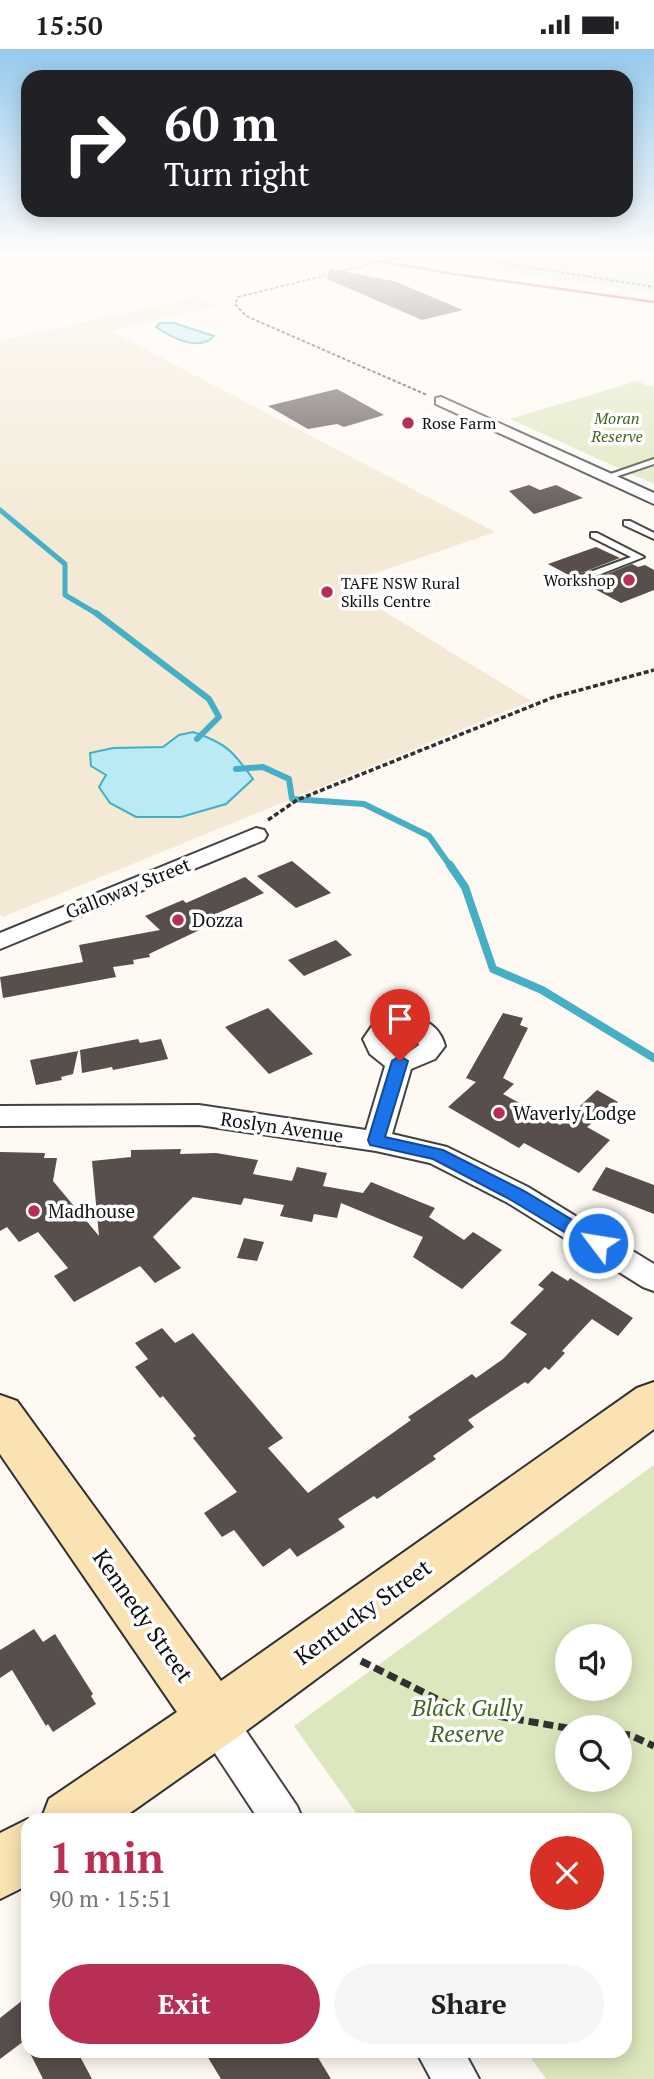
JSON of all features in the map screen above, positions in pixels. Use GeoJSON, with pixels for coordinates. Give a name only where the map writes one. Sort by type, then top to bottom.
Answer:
{"type":"FeatureCollection","features":[{"type":"Feature","properties":{"kind":"street"},"geometry":{"type":"LineString","coordinates":[[441,401],[654,499]]}},
{"type":"Feature","properties":{"kind":"street","name":"Galloway Street"},"geometry":{"type":"LineString","coordinates":[[0,941],[256,835]]}},
{"type":"Feature","properties":{"kind":"street"},"geometry":{"type":"LineString","coordinates":[[376,1140],[400,1061]]}},
{"type":"Feature","properties":{"kind":"street","name":"Roslyn Avenue"},"geometry":{"type":"LineString","coordinates":[[0,1117],[199,1115],[376,1140],[437,1154],[476,1172],[654,1279]]}},
{"type":"Feature","properties":{"kind":"street","name":"Kentucky Street"},"geometry":{"type":"LineString","coordinates":[[80,1813],[215,1719],[654,1402]]}},
{"type":"Feature","properties":{"kind":"street","name":"Kennedy Street"},"geometry":{"type":"LineString","coordinates":[[0,1415],[278,1813]]}},
{"type":"Feature","properties":{"kind":"street"},"geometry":{"type":"LineString","coordinates":[[0,1869],[21,1854]]}},
{"type":"Feature","properties":{"kind":"street"},"geometry":{"type":"LineString","coordinates":[[443,2058],[457,2079]]}},
{"type":"Feature","properties":{"kind":"lane"},"geometry":{"type":"LineString","coordinates":[[606,477],[654,461]]}},
{"type":"Feature","properties":{"kind":"lane"},"geometry":{"type":"LineString","coordinates":[[628,523],[654,536]]}},
{"type":"Feature","properties":{"kind":"lane"},"geometry":{"type":"LineString","coordinates":[[585,577],[639,557],[594,535]]}},
{"type":"Feature","properties":{"kind":"path"},"geometry":{"type":"LineString","coordinates":[[321,349],[441,401]]}},
{"type":"Feature","properties":{"kind":"path"},"geometry":{"type":"LineString","coordinates":[[256,835],[262,824],[297,800],[554,697],[654,670]]}},
{"type":"Feature","properties":{"kind":"path"},"geometry":{"type":"LineString","coordinates":[[358,1658],[373,1669],[457,1709],[555,1726]]}},
{"type":"Feature","properties":{"kind":"path"},"geometry":{"type":"LineString","coordinates":[[632,1736],[654,1746]]}},
{"type":"Feature","properties":{"kind":"shaded area","name":"TAFE NSW Rural Skills Centre"},"geometry":{"type":"Polygon","coordinates":[[[0,349],[144,349],[495,532],[341,585],[531,701],[3,917],[0,913],[0,349]]]}},
{"type":"Feature","properties":{"kind":"green space","name":"Moran Reserve"},"geometry":{"type":"Polygon","coordinates":[[[637,381],[648,386],[654,385],[654,484],[510,419],[637,381]]]}},
{"type":"Feature","properties":{"kind":"green space","name":"Black Gully Reserve"},"geometry":{"type":"Polygon","coordinates":[[[654,1465],[654,2079],[546,2079],[531,2058],[632,2058],[632,1813],[356,1813],[294,1726],[654,1465]]]}},
{"type":"Feature","properties":{"kind":"water"},"geometry":{"type":"Polygon","coordinates":[[[193,732],[228,749],[253,779],[226,804],[181,817],[136,817],[110,803],[99,787],[106,775],[91,766],[90,753],[113,748],[163,747],[179,735],[193,732]]]}},
{"type":"Feature","properties":{"kind":"building"},"geometry":{"type":"Polygon","coordinates":[[[337,389],[384,415],[344,427],[337,424],[308,429],[268,406],[337,389]]]}},
{"type":"Feature","properties":{"kind":"building"},"geometry":{"type":"Polygon","coordinates":[[[529,485],[540,490],[556,485],[583,498],[534,514],[509,491],[529,485]]]}},
{"type":"Feature","properties":{"kind":"building"},"geometry":{"type":"Polygon","coordinates":[[[596,547],[620,558],[581,573],[580,581],[589,581],[632,564],[638,567],[645,565],[654,570],[654,590],[621,603],[548,564],[596,547]]]}},
{"type":"Feature","properties":{"kind":"building"},"geometry":{"type":"Polygon","coordinates":[[[292,861],[331,893],[296,908],[257,876],[292,861]]]}},
{"type":"Feature","properties":{"kind":"building"},"geometry":{"type":"Polygon","coordinates":[[[245,877],[264,893],[204,919],[210,925],[149,954],[150,957],[133,960],[134,964],[113,967],[116,977],[3,998],[0,977],[83,962],[79,945],[160,930],[145,916],[183,900],[186,903],[245,877]]]}},
{"type":"Feature","properties":{"kind":"building"},"geometry":{"type":"Polygon","coordinates":[[[336,940],[352,955],[304,976],[288,960],[336,940]]]}},
{"type":"Feature","properties":{"kind":"building"},"geometry":{"type":"Polygon","coordinates":[[[268,1008],[313,1054],[269,1074],[225,1027],[268,1008]]]}},
{"type":"Feature","properties":{"kind":"building"},"geometry":{"type":"Polygon","coordinates":[[[503,1013],[523,1018],[520,1025],[528,1028],[503,1078],[514,1084],[503,1094],[560,1125],[597,1090],[618,1102],[587,1127],[610,1140],[579,1173],[524,1143],[519,1148],[448,1107],[476,1082],[466,1078],[503,1013]]]}},
{"type":"Feature","properties":{"kind":"building"},"geometry":{"type":"Polygon","coordinates":[[[138,1039],[140,1043],[161,1039],[168,1059],[82,1073],[80,1050],[138,1039]]]}},
{"type":"Feature","properties":{"kind":"building"},"geometry":{"type":"Polygon","coordinates":[[[78,1051],[73,1074],[61,1077],[62,1080],[36,1085],[30,1060],[78,1051]]]}},
{"type":"Feature","properties":{"kind":"building"},"geometry":{"type":"Polygon","coordinates":[[[181,1149],[180,1154],[216,1153],[258,1160],[253,1174],[292,1181],[297,1167],[327,1173],[323,1186],[363,1193],[371,1182],[435,1208],[429,1217],[464,1240],[473,1232],[502,1250],[462,1289],[413,1257],[423,1237],[341,1203],[337,1218],[314,1214],[312,1222],[280,1216],[284,1205],[244,1198],[241,1205],[193,1197],[153,1237],[181,1268],[155,1283],[140,1266],[74,1302],[54,1276],[68,1268],[38,1232],[19,1242],[7,1227],[0,1231],[0,1152],[45,1153],[44,1158],[57,1158],[53,1181],[99,1236],[92,1161],[131,1157],[131,1150],[181,1149]]]}},
{"type":"Feature","properties":{"kind":"building"},"geometry":{"type":"Polygon","coordinates":[[[606,1167],[654,1185],[654,1214],[592,1190],[606,1167]]]}},
{"type":"Feature","properties":{"kind":"building"},"geometry":{"type":"Polygon","coordinates":[[[244,1238],[264,1242],[257,1261],[237,1258],[244,1238]]]}},
{"type":"Feature","properties":{"kind":"building"},"geometry":{"type":"Polygon","coordinates":[[[552,1271],[568,1281],[570,1278],[633,1318],[618,1336],[592,1319],[562,1351],[565,1353],[549,1370],[545,1367],[528,1384],[525,1382],[468,1420],[474,1427],[433,1456],[436,1459],[377,1499],[374,1496],[338,1519],[345,1527],[297,1557],[290,1548],[263,1567],[234,1530],[222,1537],[204,1513],[237,1492],[193,1438],[196,1436],[135,1367],[148,1359],[135,1343],[162,1328],[175,1343],[193,1333],[283,1438],[268,1448],[308,1493],[411,1420],[408,1417],[472,1374],[476,1378],[503,1359],[527,1334],[510,1323],[544,1289],[538,1285],[552,1271]]]}},
{"type":"Feature","properties":{"kind":"building"},"geometry":{"type":"Polygon","coordinates":[[[34,1629],[43,1642],[55,1634],[93,1694],[91,1696],[96,1704],[53,1732],[48,1724],[46,1726],[12,1670],[0,1678],[0,1650],[34,1629]]]}},
{"type":"Feature","properties":{"kind":"building"},"geometry":{"type":"Polygon","coordinates":[[[21,2002],[21,2043],[0,2059],[0,2018],[21,2002]]]}},
{"type":"Feature","properties":{"kind":"building"},"geometry":{"type":"Polygon","coordinates":[[[32,2058],[81,2058],[92,2079],[43,2079],[32,2058]]]}},
{"type":"Feature","properties":{"kind":"building"},"geometry":{"type":"Polygon","coordinates":[[[208,2058],[318,2058],[331,2079],[221,2079],[208,2058]]]}},
{"type":"Feature","properties":{"kind":"waterway"},"geometry":{"type":"LineString","coordinates":[[0,510],[65,564],[65,595],[97,614]]}},
{"type":"Feature","properties":{"kind":"waterway"},"geometry":{"type":"LineString","coordinates":[[97,614],[209,699],[219,717],[197,739]]}},
{"type":"Feature","properties":{"kind":"waterway"},"geometry":{"type":"LineString","coordinates":[[236,769],[263,767],[289,779],[292,799],[364,804],[429,836],[451,867]]}},
{"type":"Feature","properties":{"kind":"waterway"},"geometry":{"type":"LineString","coordinates":[[450,865],[465,887],[493,969],[542,990],[654,1058]]}},
{"type":"Feature","properties":{"kind":"place","name":"Rose Farm"},"geometry":{"type":"Point","coordinates":[408,423]}},
{"type":"Feature","properties":{"kind":"place","name":"Workshop"},"geometry":{"type":"Point","coordinates":[629,580]}},
{"type":"Feature","properties":{"kind":"place","name":"TAFE NSW Rural Skills Centre"},"geometry":{"type":"Point","coordinates":[327,592]}},
{"type":"Feature","properties":{"kind":"place","name":"Dozza"},"geometry":{"type":"Point","coordinates":[178,920]}},
{"type":"Feature","properties":{"kind":"place","name":"Waverly Lodge"},"geometry":{"type":"Point","coordinates":[499,1113]}},
{"type":"Feature","properties":{"kind":"place","name":"Madhouse"},"geometry":{"type":"Point","coordinates":[34,1211]}},
{"type":"Feature","properties":{"kind":"route"},"geometry":{"type":"LineString","coordinates":[[400,1061],[376,1140],[437,1154],[476,1172],[598,1243]]}}]}
